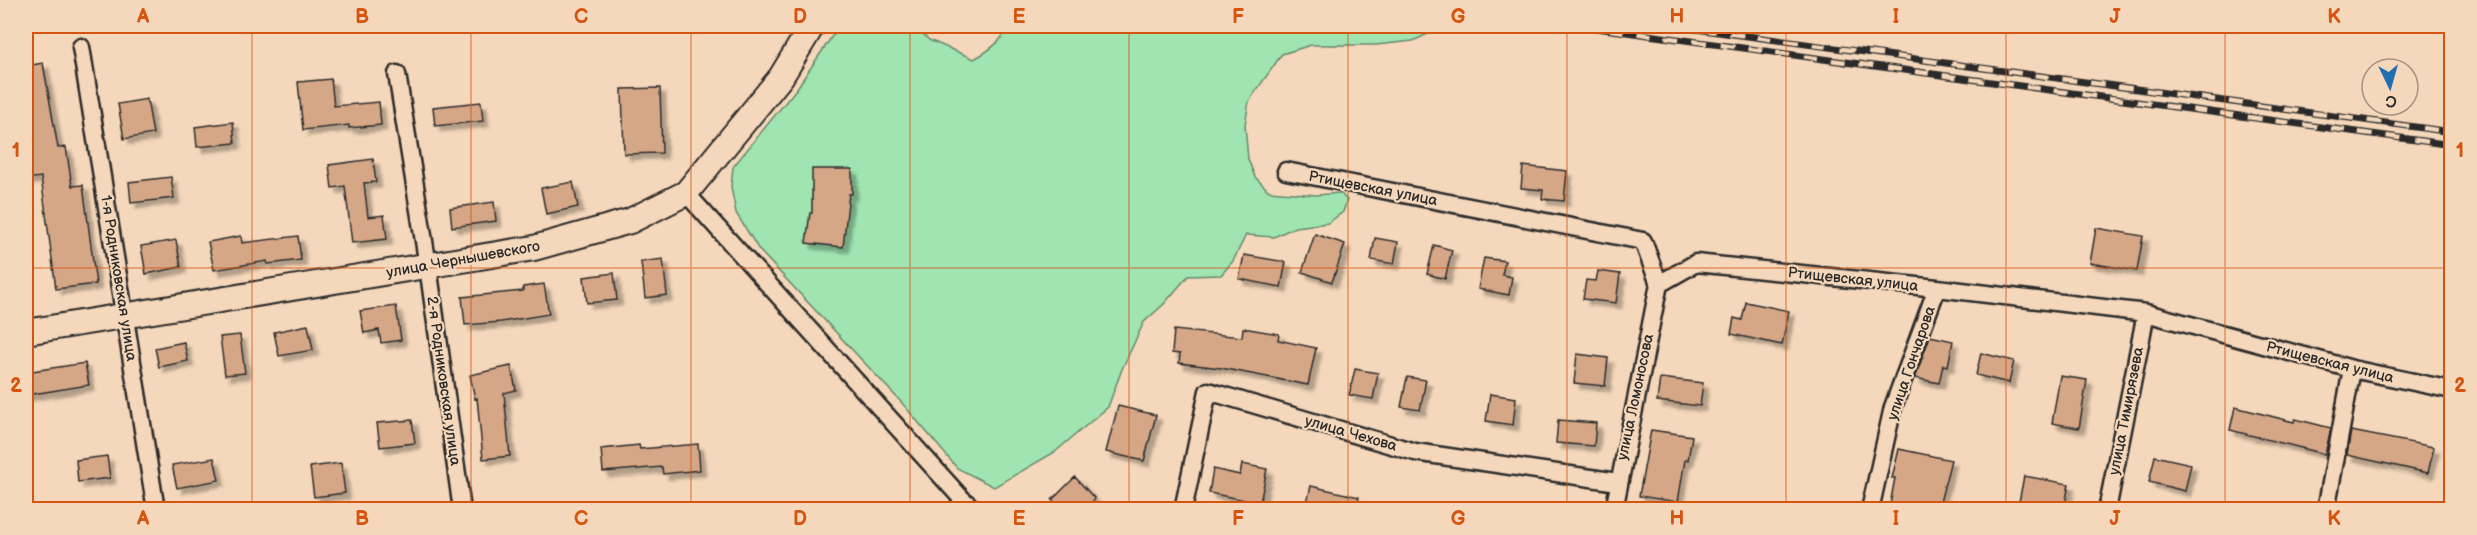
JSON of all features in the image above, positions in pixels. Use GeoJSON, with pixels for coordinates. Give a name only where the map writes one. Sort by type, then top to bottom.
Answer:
{"type":"FeatureCollection","features":[{"type":"Feature","properties":{"kind":"street","name":"улица Чернышевского"},"geometry":{"type":"LineString","coordinates":[[26,332],[534,248],[610,228],[686,193],[782,77],[812,26]]}},
{"type":"Feature","properties":{"kind":"street","name":"1-я Родниковская улица"},"geometry":{"type":"LineString","coordinates":[[81,47],[156,510]]}},
{"type":"Feature","properties":{"kind":"street","name":"2-я Родниковская улица"},"geometry":{"type":"LineString","coordinates":[[397,74],[428,266],[462,510]]}},
{"type":"Feature","properties":{"kind":"street","name":"Ртищевская улица"},"geometry":{"type":"LineString","coordinates":[[1286,171],[1643,241],[1659,284],[1696,263],[2146,313],[2352,369],[2451,390]]}},
{"type":"Feature","properties":{"kind":"street"},"geometry":{"type":"LineString","coordinates":[[686,193],[966,507]]}},
{"type":"Feature","properties":{"kind":"street","name":"улица Ломоносова"},"geometry":{"type":"LineString","coordinates":[[1614,510],[1659,284]]}},
{"type":"Feature","properties":{"kind":"street","name":"улица Гончарова"},"geometry":{"type":"LineString","coordinates":[[1870,510],[1893,408],[1936,288]]}},
{"type":"Feature","properties":{"kind":"street","name":"улица Тимирязева"},"geometry":{"type":"LineString","coordinates":[[2107,510],[2146,313]]}},
{"type":"Feature","properties":{"kind":"street"},"geometry":{"type":"LineString","coordinates":[[2326,510],[2352,369]]}},
{"type":"Feature","properties":{"kind":"street","name":"улица Чехова"},"geometry":{"type":"LineString","coordinates":[[1183,510],[1208,391],[1414,452],[1618,482]]}},
{"type":"Feature","properties":{"kind":"green space"},"geometry":{"type":"Polygon","coordinates":[[[839,26],[861,26],[859,31],[873,32],[884,26],[914,26],[929,40],[974,59],[999,41],[1007,26],[1445,26],[1413,41],[1376,45],[1311,45],[1282,54],[1249,101],[1245,125],[1248,159],[1255,177],[1269,191],[1317,195],[1340,193],[1347,200],[1343,212],[1328,223],[1295,227],[1274,237],[1246,235],[1233,261],[1221,275],[1188,276],[1163,305],[1144,322],[1122,369],[1108,407],[1055,452],[994,487],[957,468],[902,403],[759,250],[736,213],[731,187],[733,167],[797,88],[839,26]]]}},
{"type":"Feature","properties":{"kind":"building"},"geometry":{"type":"Polygon","coordinates":[[[43,63],[58,148],[66,147],[72,186],[83,185],[96,284],[56,289],[41,177],[26,179],[26,66],[43,63]]]}},
{"type":"Feature","properties":{"kind":"building"},"geometry":{"type":"Polygon","coordinates":[[[331,79],[334,106],[379,102],[381,125],[349,128],[349,125],[303,130],[298,82],[331,79]]]}},
{"type":"Feature","properties":{"kind":"building"},"geometry":{"type":"Polygon","coordinates":[[[660,88],[662,153],[624,154],[622,89],[660,88]]]}},
{"type":"Feature","properties":{"kind":"building"},"geometry":{"type":"Polygon","coordinates":[[[147,99],[153,134],[124,139],[118,104],[147,99]]]}},
{"type":"Feature","properties":{"kind":"building"},"geometry":{"type":"Polygon","coordinates":[[[481,102],[483,121],[435,126],[433,107],[481,102]]]}},
{"type":"Feature","properties":{"kind":"building"},"geometry":{"type":"Polygon","coordinates":[[[233,122],[235,143],[197,147],[195,127],[233,122]]]}},
{"type":"Feature","properties":{"kind":"building"},"geometry":{"type":"Polygon","coordinates":[[[373,159],[376,182],[364,183],[368,217],[384,215],[387,239],[352,243],[345,186],[332,188],[329,165],[373,159]]]}},
{"type":"Feature","properties":{"kind":"building"},"geometry":{"type":"Polygon","coordinates":[[[1523,166],[1567,171],[1564,201],[1542,199],[1543,190],[1521,188],[1523,166]]]}},
{"type":"Feature","properties":{"kind":"building"},"geometry":{"type":"Polygon","coordinates":[[[812,169],[852,169],[852,194],[849,194],[843,247],[806,243],[810,213],[812,213],[812,169]]]}},
{"type":"Feature","properties":{"kind":"building"},"geometry":{"type":"Polygon","coordinates":[[[171,177],[174,198],[131,203],[129,182],[171,177]]]}},
{"type":"Feature","properties":{"kind":"building"},"geometry":{"type":"Polygon","coordinates":[[[573,182],[578,207],[546,214],[541,188],[573,182]]]}},
{"type":"Feature","properties":{"kind":"building"},"geometry":{"type":"Polygon","coordinates":[[[494,202],[496,221],[452,227],[450,208],[494,202]]]}},
{"type":"Feature","properties":{"kind":"building"},"geometry":{"type":"Polygon","coordinates":[[[2096,228],[2143,236],[2137,271],[2090,263],[2096,228]]]}},
{"type":"Feature","properties":{"kind":"building"},"geometry":{"type":"Polygon","coordinates":[[[1315,234],[1345,244],[1332,282],[1302,272],[1315,234]]]}},
{"type":"Feature","properties":{"kind":"building"},"geometry":{"type":"Polygon","coordinates":[[[241,236],[242,243],[298,236],[301,260],[268,264],[267,261],[214,270],[208,242],[241,236]]]}},
{"type":"Feature","properties":{"kind":"building"},"geometry":{"type":"Polygon","coordinates":[[[1375,238],[1398,242],[1394,264],[1371,260],[1375,238]]]}},
{"type":"Feature","properties":{"kind":"building"},"geometry":{"type":"Polygon","coordinates":[[[176,240],[181,267],[146,274],[141,246],[176,240]]]}},
{"type":"Feature","properties":{"kind":"building"},"geometry":{"type":"Polygon","coordinates":[[[1434,245],[1452,250],[1445,279],[1427,274],[1434,245]]]}},
{"type":"Feature","properties":{"kind":"building"},"geometry":{"type":"Polygon","coordinates":[[[1244,255],[1286,262],[1281,287],[1239,279],[1244,255]]]}},
{"type":"Feature","properties":{"kind":"building"},"geometry":{"type":"Polygon","coordinates":[[[1484,258],[1505,261],[1502,275],[1512,277],[1509,295],[1478,289],[1484,258]]]}},
{"type":"Feature","properties":{"kind":"building"},"geometry":{"type":"Polygon","coordinates":[[[663,259],[667,295],[645,298],[641,262],[663,259]]]}},
{"type":"Feature","properties":{"kind":"building"},"geometry":{"type":"Polygon","coordinates":[[[1598,271],[1620,274],[1616,303],[1583,299],[1586,280],[1596,281],[1598,271]]]}},
{"type":"Feature","properties":{"kind":"building"},"geometry":{"type":"Polygon","coordinates":[[[614,273],[617,300],[587,303],[584,277],[614,273]]]}},
{"type":"Feature","properties":{"kind":"building"},"geometry":{"type":"Polygon","coordinates":[[[544,284],[549,314],[465,325],[462,297],[523,291],[523,287],[544,284]]]}},
{"type":"Feature","properties":{"kind":"building"},"geometry":{"type":"Polygon","coordinates":[[[1746,302],[1789,311],[1782,345],[1731,334],[1734,318],[1742,320],[1746,302]]]}},
{"type":"Feature","properties":{"kind":"building"},"geometry":{"type":"Polygon","coordinates":[[[396,306],[401,340],[381,343],[379,330],[364,333],[360,311],[396,306]]]}},
{"type":"Feature","properties":{"kind":"building"},"geometry":{"type":"Polygon","coordinates":[[[308,325],[313,350],[279,356],[274,332],[308,325]]]}},
{"type":"Feature","properties":{"kind":"building"},"geometry":{"type":"Polygon","coordinates":[[[1243,328],[1279,334],[1278,340],[1316,348],[1308,385],[1221,368],[1179,363],[1180,354],[1172,353],[1174,330],[1242,337],[1243,328]]]}},
{"type":"Feature","properties":{"kind":"building"},"geometry":{"type":"Polygon","coordinates":[[[240,335],[245,373],[225,375],[220,337],[240,335]]]}},
{"type":"Feature","properties":{"kind":"building"},"geometry":{"type":"Polygon","coordinates":[[[1930,336],[1953,341],[1948,366],[1943,365],[1939,383],[1915,378],[1930,336]]]}},
{"type":"Feature","properties":{"kind":"building"},"geometry":{"type":"Polygon","coordinates":[[[184,342],[188,361],[159,367],[155,348],[184,342]]]}},
{"type":"Feature","properties":{"kind":"building"},"geometry":{"type":"Polygon","coordinates":[[[1981,353],[2014,361],[2009,383],[1976,375],[1981,353]]]}},
{"type":"Feature","properties":{"kind":"building"},"geometry":{"type":"Polygon","coordinates":[[[1577,354],[1608,358],[1605,386],[1574,383],[1577,354]]]}},
{"type":"Feature","properties":{"kind":"building"},"geometry":{"type":"Polygon","coordinates":[[[85,363],[89,385],[26,395],[26,372],[85,363]]]}},
{"type":"Feature","properties":{"kind":"building"},"geometry":{"type":"Polygon","coordinates":[[[511,366],[516,390],[504,393],[510,456],[483,459],[477,398],[475,399],[470,375],[511,366]]]}},
{"type":"Feature","properties":{"kind":"building"},"geometry":{"type":"Polygon","coordinates":[[[1355,369],[1378,373],[1373,399],[1349,395],[1355,369]]]}},
{"type":"Feature","properties":{"kind":"building"},"geometry":{"type":"Polygon","coordinates":[[[2060,376],[2087,380],[2079,428],[2052,423],[2060,376]]]}},
{"type":"Feature","properties":{"kind":"building"},"geometry":{"type":"Polygon","coordinates":[[[1407,377],[1426,380],[1420,410],[1401,407],[1407,377]]]}},
{"type":"Feature","properties":{"kind":"building"},"geometry":{"type":"Polygon","coordinates":[[[1660,378],[1703,383],[1700,406],[1657,401],[1660,378]]]}},
{"type":"Feature","properties":{"kind":"building"},"geometry":{"type":"Polygon","coordinates":[[[1490,394],[1516,398],[1513,425],[1486,421],[1490,394]]]}},
{"type":"Feature","properties":{"kind":"building"},"geometry":{"type":"Polygon","coordinates":[[[1118,406],[1156,415],[1144,461],[1106,452],[1118,406]]]}},
{"type":"Feature","properties":{"kind":"building"},"geometry":{"type":"Polygon","coordinates":[[[2235,407],[2294,422],[2295,419],[2331,428],[2325,454],[2230,430],[2235,407]]]}},
{"type":"Feature","properties":{"kind":"building"},"geometry":{"type":"Polygon","coordinates":[[[412,420],[415,443],[380,447],[377,423],[412,420]]]}},
{"type":"Feature","properties":{"kind":"building"},"geometry":{"type":"Polygon","coordinates":[[[1558,420],[1596,423],[1594,446],[1556,443],[1558,420]]]}},
{"type":"Feature","properties":{"kind":"building"},"geometry":{"type":"Polygon","coordinates":[[[1651,430],[1692,436],[1688,460],[1685,460],[1678,502],[1639,496],[1651,430]]]}},
{"type":"Feature","properties":{"kind":"building"},"geometry":{"type":"Polygon","coordinates":[[[2351,431],[2434,447],[2428,473],[2347,455],[2351,431]]]}},
{"type":"Feature","properties":{"kind":"building"},"geometry":{"type":"Polygon","coordinates":[[[698,444],[700,470],[663,474],[662,467],[603,472],[601,449],[639,445],[640,449],[698,444]]]}},
{"type":"Feature","properties":{"kind":"building"},"geometry":{"type":"Polygon","coordinates":[[[1899,449],[1951,460],[1938,510],[1889,510],[1895,478],[1892,478],[1899,449]]]}},
{"type":"Feature","properties":{"kind":"building"},"geometry":{"type":"Polygon","coordinates":[[[107,456],[110,478],[78,482],[76,460],[107,456]]]}},
{"type":"Feature","properties":{"kind":"building"},"geometry":{"type":"Polygon","coordinates":[[[2155,456],[2191,464],[2185,491],[2149,482],[2155,456]]]}},
{"type":"Feature","properties":{"kind":"building"},"geometry":{"type":"Polygon","coordinates":[[[214,458],[219,480],[177,488],[172,465],[214,458]]]}},
{"type":"Feature","properties":{"kind":"building"},"geometry":{"type":"Polygon","coordinates":[[[341,463],[345,493],[314,497],[310,467],[341,463]]]}},
{"type":"Feature","properties":{"kind":"building"},"geometry":{"type":"Polygon","coordinates":[[[1242,464],[1267,469],[1260,503],[1209,493],[1213,469],[1240,475],[1242,464]]]}},
{"type":"Feature","properties":{"kind":"building"},"geometry":{"type":"Polygon","coordinates":[[[2024,476],[2069,484],[2064,510],[2019,502],[2024,476]]]}},
{"type":"Feature","properties":{"kind":"building"},"geometry":{"type":"Polygon","coordinates":[[[1075,477],[1095,499],[1084,510],[1061,510],[1052,500],[1075,477]]]}},
{"type":"Feature","properties":{"kind":"building"},"geometry":{"type":"Polygon","coordinates":[[[1311,486],[1359,497],[1356,510],[1317,510],[1318,505],[1307,502],[1311,486]]]}},
{"type":"Feature","properties":{"kind":"railway"},"geometry":{"type":"LineString","coordinates":[[1582,26],[2452,145]]}},
{"type":"Feature","properties":{"kind":"railway"},"geometry":{"type":"LineString","coordinates":[[1674,26],[2452,132]]}}]}
